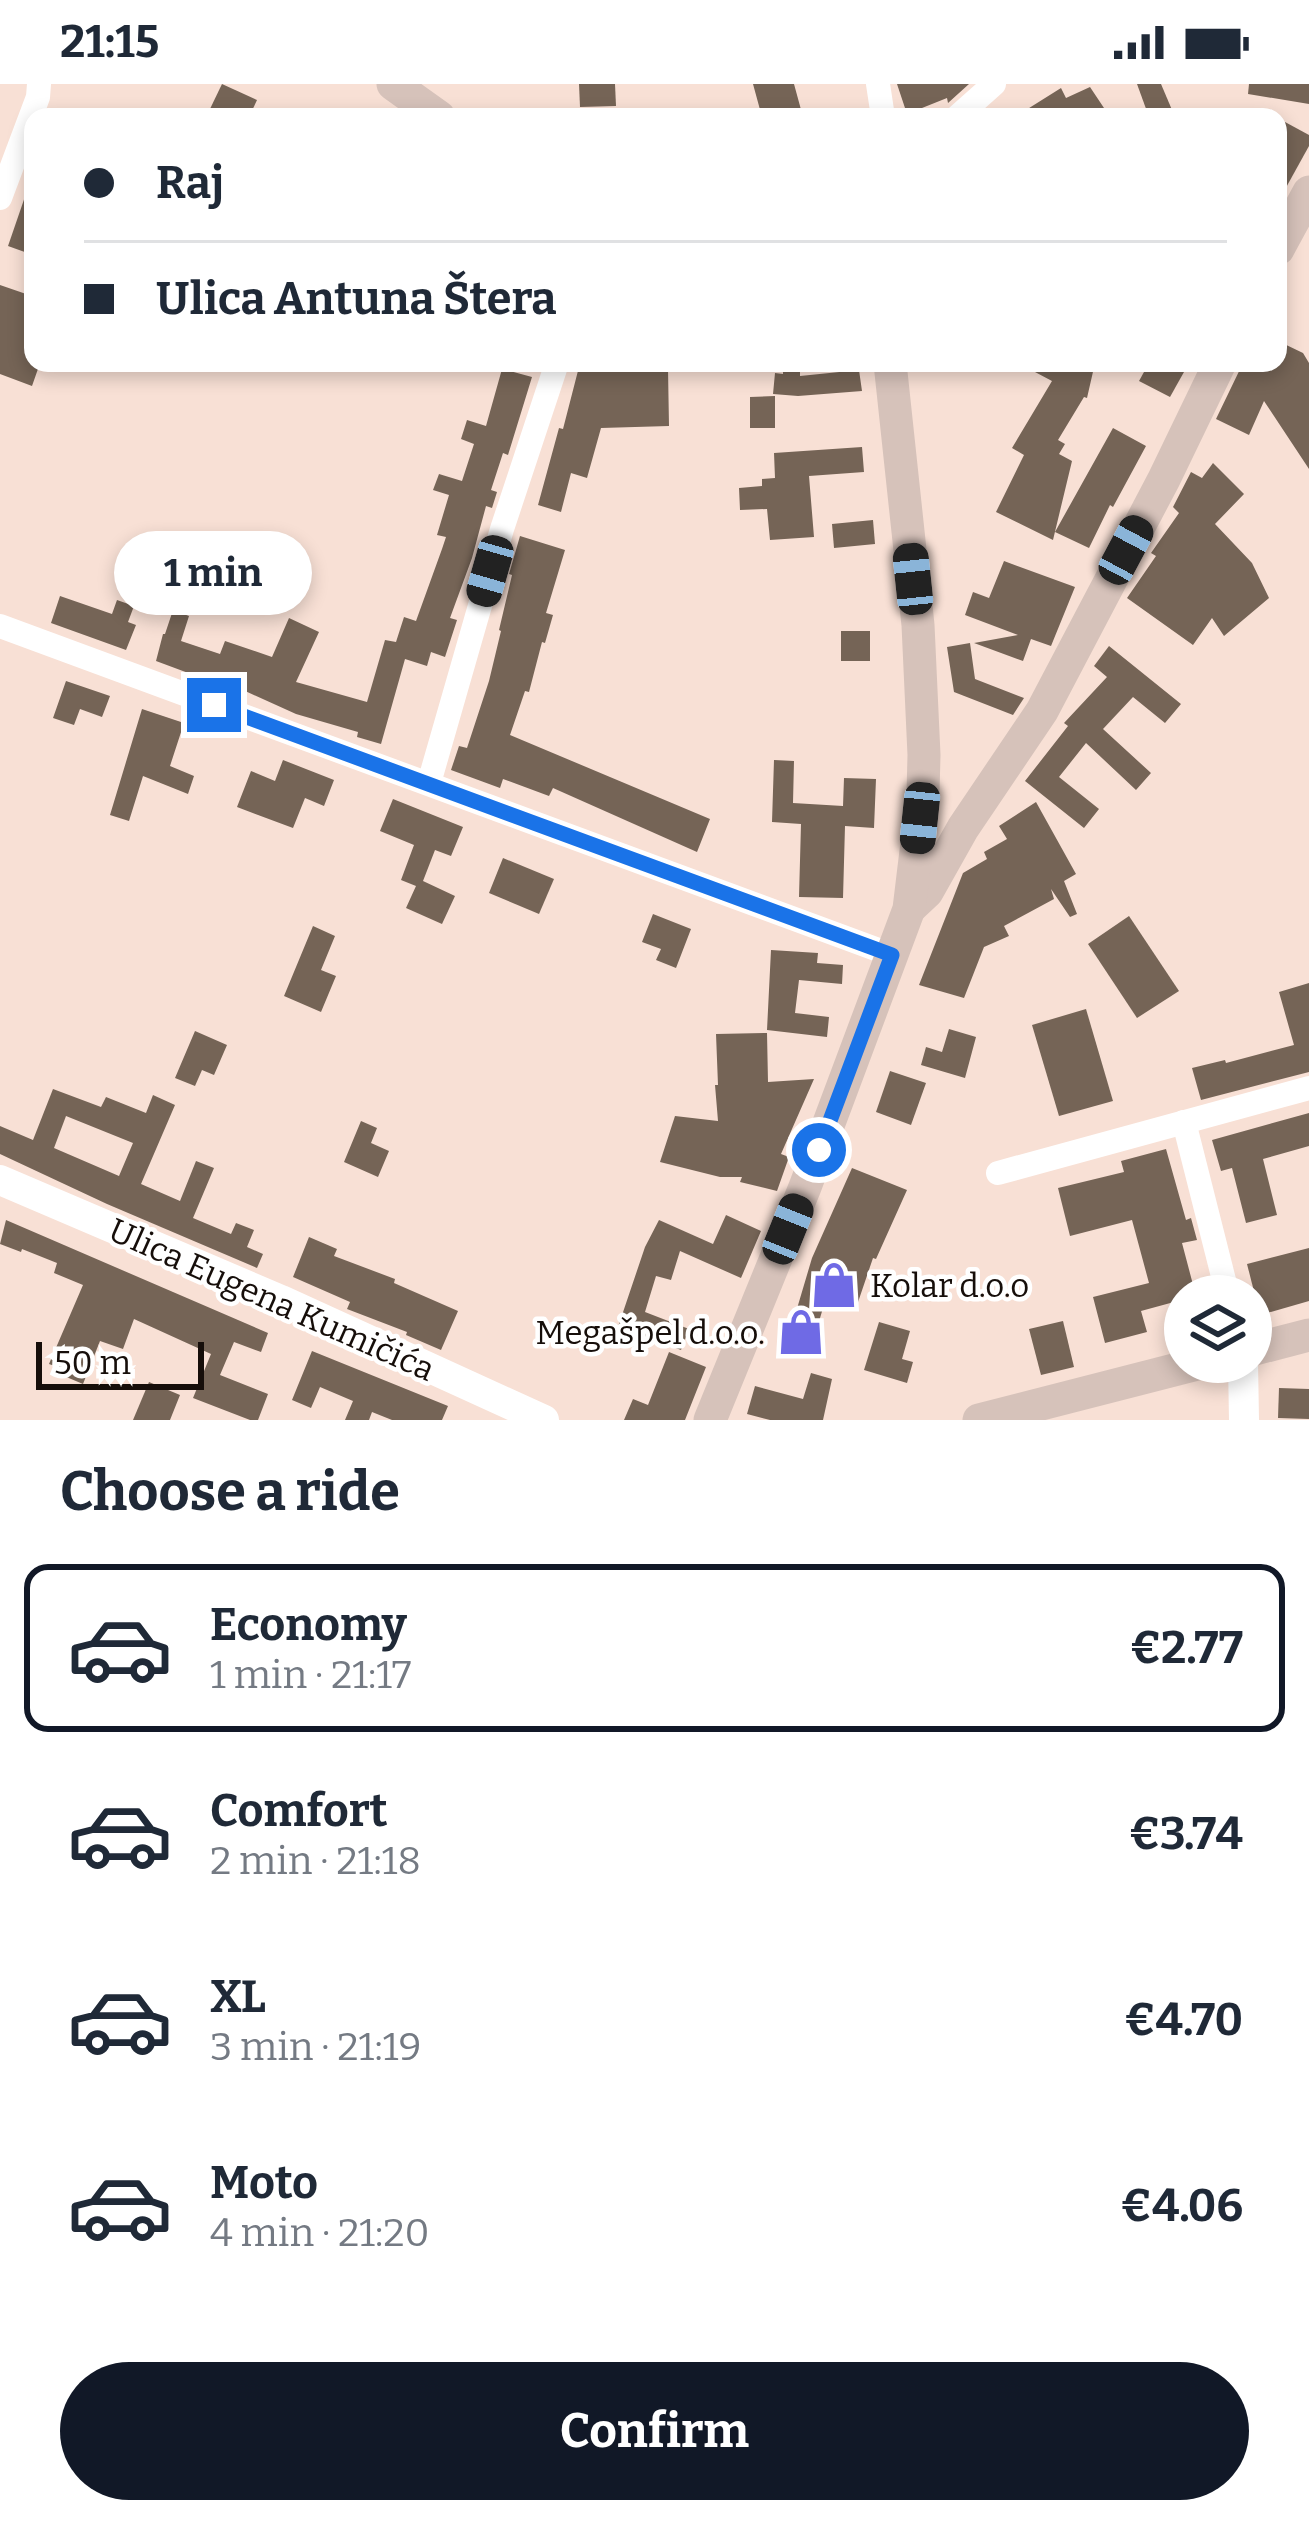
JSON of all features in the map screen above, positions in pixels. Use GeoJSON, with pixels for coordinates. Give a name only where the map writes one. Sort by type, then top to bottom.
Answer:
{"type":"FeatureCollection","features":[{"type":"Feature","properties":{"kind":"main road"},"geometry":{"type":"LineString","coordinates":[[393,84],[426,108]]}},
{"type":"Feature","properties":{"kind":"main road"},"geometry":{"type":"LineString","coordinates":[[1287,232],[1309,192]]}},
{"type":"Feature","properties":{"kind":"main road"},"geometry":{"type":"LineString","coordinates":[[1287,237],[1309,209]]}},
{"type":"Feature","properties":{"kind":"main road"},"geometry":{"type":"LineString","coordinates":[[710,1420],[805,1187],[909,909],[924,755],[918,626],[891,372]]}},
{"type":"Feature","properties":{"kind":"main road"},"geometry":{"type":"LineString","coordinates":[[909,909],[927,892],[1058,683],[1215,372]]}},
{"type":"Feature","properties":{"kind":"main road"},"geometry":{"type":"LineString","coordinates":[[923,793],[968,791],[1001,775]]}},
{"type":"Feature","properties":{"kind":"main road"},"geometry":{"type":"LineString","coordinates":[[1272,1345],[1309,1335]]}},
{"type":"Feature","properties":{"kind":"main road"},"geometry":{"type":"LineString","coordinates":[[979,1420],[1164,1373]]}},
{"type":"Feature","properties":{"kind":"street"},"geometry":{"type":"LineString","coordinates":[[967,108],[994,84]]}},
{"type":"Feature","properties":{"kind":"street"},"geometry":{"type":"LineString","coordinates":[[0,198],[24,134]]}},
{"type":"Feature","properties":{"kind":"street"},"geometry":{"type":"LineString","coordinates":[[429,783],[502,529],[554,372]]}},
{"type":"Feature","properties":{"kind":"street"},"geometry":{"type":"LineString","coordinates":[[0,626],[892,955]]}},
{"type":"Feature","properties":{"kind":"street"},"geometry":{"type":"LineString","coordinates":[[998,1173],[1309,1088]]}},
{"type":"Feature","properties":{"kind":"street"},"geometry":{"type":"LineString","coordinates":[[1184,1122],[1223,1275]]}},
{"type":"Feature","properties":{"kind":"street","name":"Ulica Eugena Kumičića"},"geometry":{"type":"LineString","coordinates":[[0,1180],[281,1300],[544,1420]]}},
{"type":"Feature","properties":{"kind":"street"},"geometry":{"type":"LineString","coordinates":[[1243,1383],[1244,1420]]}},
{"type":"Feature","properties":{"kind":"building"},"geometry":{"type":"Polygon","coordinates":[[[222,84],[257,100],[253,108],[210,108],[222,84]]]}},
{"type":"Feature","properties":{"kind":"building"},"geometry":{"type":"Polygon","coordinates":[[[579,84],[615,84],[616,106],[580,107],[579,84]]]}},
{"type":"Feature","properties":{"kind":"building"},"geometry":{"type":"Polygon","coordinates":[[[753,84],[794,84],[801,108],[760,108],[753,84]]]}},
{"type":"Feature","properties":{"kind":"building"},"geometry":{"type":"Polygon","coordinates":[[[897,84],[969,84],[948,103],[947,98],[922,108],[905,108],[897,84]]]}},
{"type":"Feature","properties":{"kind":"building"},"geometry":{"type":"Polygon","coordinates":[[[1137,84],[1161,84],[1171,108],[1146,108],[1137,84]]]}},
{"type":"Feature","properties":{"kind":"building"},"geometry":{"type":"Polygon","coordinates":[[[1249,84],[1309,84],[1309,104],[1248,94],[1249,84]]]}},
{"type":"Feature","properties":{"kind":"building"},"geometry":{"type":"Polygon","coordinates":[[[1090,87],[1104,108],[1029,108],[1061,88],[1066,98],[1090,87]]]}},
{"type":"Feature","properties":{"kind":"building"},"geometry":{"type":"Polygon","coordinates":[[[1287,123],[1309,135],[1309,146],[1287,186],[1287,123]]]}},
{"type":"Feature","properties":{"kind":"building"},"geometry":{"type":"Polygon","coordinates":[[[24,199],[24,252],[8,246],[24,199]]]}},
{"type":"Feature","properties":{"kind":"building"},"geometry":{"type":"Polygon","coordinates":[[[0,285],[24,293],[24,372],[37,372],[32,386],[0,374],[0,285]]]}},
{"type":"Feature","properties":{"kind":"building"},"geometry":{"type":"Polygon","coordinates":[[[1287,345],[1303,353],[1309,363],[1309,469],[1264,401],[1249,435],[1216,419],[1239,372],[1287,372],[1287,345]]]}},
{"type":"Feature","properties":{"kind":"building"},"geometry":{"type":"Polygon","coordinates":[[[501,372],[532,377],[508,455],[503,453],[491,490],[497,492],[492,508],[486,506],[450,618],[457,620],[445,657],[431,652],[427,666],[405,659],[381,744],[156,661],[173,610],[189,616],[181,641],[220,654],[225,641],[272,657],[289,618],[319,632],[296,682],[367,702],[385,640],[396,642],[404,617],[416,621],[446,537],[437,535],[449,495],[433,490],[439,474],[462,481],[474,444],[461,439],[467,420],[486,426],[501,372]]]}},
{"type":"Feature","properties":{"kind":"building"},"geometry":{"type":"Polygon","coordinates":[[[578,372],[668,372],[669,426],[601,428],[587,478],[571,473],[561,512],[538,505],[559,428],[563,429],[578,372]]]}},
{"type":"Feature","properties":{"kind":"building"},"geometry":{"type":"Polygon","coordinates":[[[859,372],[862,391],[773,394],[775,373],[859,372]]]}},
{"type":"Feature","properties":{"kind":"building"},"geometry":{"type":"Polygon","coordinates":[[[1035,372],[1093,372],[1087,398],[1058,440],[1065,444],[1059,454],[1072,461],[1053,540],[996,512],[1024,455],[1012,448],[1052,381],[1035,372]]]}},
{"type":"Feature","properties":{"kind":"building"},"geometry":{"type":"Polygon","coordinates":[[[1144,372],[1184,372],[1170,397],[1139,381],[1144,372]]]}},
{"type":"Feature","properties":{"kind":"building"},"geometry":{"type":"Polygon","coordinates":[[[775,396],[775,428],[750,428],[750,397],[775,396]]]}},
{"type":"Feature","properties":{"kind":"building"},"geometry":{"type":"Polygon","coordinates":[[[1113,428],[1146,446],[1089,548],[1055,532],[1113,428]]]}},
{"type":"Feature","properties":{"kind":"building"},"geometry":{"type":"Polygon","coordinates":[[[862,447],[864,472],[809,476],[814,537],[770,540],[767,509],[740,510],[739,488],[762,486],[762,479],[775,478],[774,453],[862,447]]]}},
{"type":"Feature","properties":{"kind":"building"},"geometry":{"type":"Polygon","coordinates":[[[1213,463],[1244,494],[1215,524],[1252,563],[1269,598],[1224,636],[1212,618],[1193,645],[1127,598],[1179,513],[1173,507],[1191,472],[1202,478],[1213,463]]]}},
{"type":"Feature","properties":{"kind":"building"},"geometry":{"type":"Polygon","coordinates":[[[873,520],[875,544],[834,548],[832,524],[873,520]]]}},
{"type":"Feature","properties":{"kind":"building"},"geometry":{"type":"Polygon","coordinates":[[[520,536],[565,550],[546,613],[553,615],[545,643],[510,735],[710,819],[697,852],[553,788],[549,796],[503,779],[500,788],[451,770],[459,746],[467,748],[489,681],[520,536]]]}},
{"type":"Feature","properties":{"kind":"building"},"geometry":{"type":"Polygon","coordinates":[[[1004,561],[1075,587],[1051,646],[1031,639],[1023,661],[974,643],[1018,635],[965,615],[973,592],[989,598],[1004,561]]]}},
{"type":"Feature","properties":{"kind":"building"},"geometry":{"type":"Polygon","coordinates":[[[60,596],[112,614],[117,600],[134,606],[128,622],[136,625],[126,650],[51,623],[60,596]]]}},
{"type":"Feature","properties":{"kind":"building"},"geometry":{"type":"Polygon","coordinates":[[[841,631],[870,631],[870,661],[841,661],[841,631]]]}},
{"type":"Feature","properties":{"kind":"building"},"geometry":{"type":"Polygon","coordinates":[[[970,643],[975,679],[1024,698],[1013,715],[954,692],[947,647],[970,643]]]}},
{"type":"Feature","properties":{"kind":"building"},"geometry":{"type":"Polygon","coordinates":[[[1109,646],[1181,704],[1165,723],[1133,697],[1103,729],[1151,773],[1136,790],[1086,743],[1059,777],[1099,809],[1084,828],[1025,781],[1068,726],[1064,723],[1107,677],[1094,666],[1109,646]]]}},
{"type":"Feature","properties":{"kind":"building"},"geometry":{"type":"Polygon","coordinates":[[[66,681],[110,696],[102,717],[80,709],[74,725],[53,718],[66,681]]]}},
{"type":"Feature","properties":{"kind":"building"},"geometry":{"type":"Polygon","coordinates":[[[142,709],[184,723],[170,766],[194,776],[188,794],[143,776],[129,821],[110,815],[142,709]]]}},
{"type":"Feature","properties":{"kind":"building"},"geometry":{"type":"Polygon","coordinates":[[[283,760],[334,780],[324,806],[305,798],[293,828],[237,807],[251,771],[275,781],[283,760]]]}},
{"type":"Feature","properties":{"kind":"building"},"geometry":{"type":"Polygon","coordinates":[[[774,760],[794,761],[793,803],[843,806],[844,778],[876,779],[874,828],[845,826],[843,898],[799,897],[801,824],[772,822],[774,760]]]}},
{"type":"Feature","properties":{"kind":"building"},"geometry":{"type":"Polygon","coordinates":[[[393,799],[463,827],[451,856],[435,850],[423,881],[455,896],[442,924],[406,908],[416,886],[401,880],[414,845],[380,831],[393,799]]]}},
{"type":"Feature","properties":{"kind":"building"},"geometry":{"type":"Polygon","coordinates":[[[1036,802],[1076,874],[1064,881],[1077,914],[1070,917],[1051,889],[1054,899],[1004,926],[1009,936],[984,947],[964,998],[919,985],[963,873],[987,859],[984,852],[1007,839],[999,826],[1036,802]]]}},
{"type":"Feature","properties":{"kind":"building"},"geometry":{"type":"Polygon","coordinates":[[[503,858],[554,879],[539,914],[489,893],[503,858]]]}},
{"type":"Feature","properties":{"kind":"building"},"geometry":{"type":"Polygon","coordinates":[[[653,914],[691,929],[676,968],[656,960],[661,949],[642,942],[653,914]]]}},
{"type":"Feature","properties":{"kind":"building"},"geometry":{"type":"Polygon","coordinates":[[[1129,916],[1179,991],[1137,1018],[1088,944],[1129,916]]]}},
{"type":"Feature","properties":{"kind":"building"},"geometry":{"type":"Polygon","coordinates":[[[313,926],[335,936],[321,970],[336,976],[321,1012],[284,996],[313,926]]]}},
{"type":"Feature","properties":{"kind":"building"},"geometry":{"type":"Polygon","coordinates":[[[771,950],[818,953],[817,963],[843,965],[842,984],[799,980],[795,1013],[829,1017],[827,1037],[767,1030],[771,950]]]}},
{"type":"Feature","properties":{"kind":"building"},"geometry":{"type":"Polygon","coordinates":[[[1309,983],[1309,1072],[1201,1100],[1192,1068],[1294,1045],[1279,992],[1309,983]]]}},
{"type":"Feature","properties":{"kind":"building"},"geometry":{"type":"Polygon","coordinates":[[[1086,1009],[1113,1101],[1059,1116],[1032,1025],[1086,1009]]]}},
{"type":"Feature","properties":{"kind":"building"},"geometry":{"type":"Polygon","coordinates":[[[949,1029],[976,1037],[965,1078],[921,1065],[926,1047],[942,1052],[949,1029]]]}},
{"type":"Feature","properties":{"kind":"building"},"geometry":{"type":"Polygon","coordinates":[[[195,1031],[227,1045],[214,1075],[202,1070],[195,1086],[175,1078],[195,1031]]]}},
{"type":"Feature","properties":{"kind":"building"},"geometry":{"type":"Polygon","coordinates":[[[767,1033],[768,1082],[814,1079],[781,1154],[789,1157],[777,1191],[740,1182],[742,1177],[720,1177],[660,1162],[675,1116],[718,1121],[716,1034],[767,1033]]]}},
{"type":"Feature","properties":{"kind":"building"},"geometry":{"type":"Polygon","coordinates":[[[890,1071],[926,1083],[911,1125],[876,1112],[890,1071]]]}},
{"type":"Feature","properties":{"kind":"building"},"geometry":{"type":"Polygon","coordinates":[[[53,1089],[101,1107],[106,1097],[146,1113],[153,1095],[175,1105],[141,1184],[180,1201],[196,1161],[214,1168],[193,1218],[231,1234],[236,1223],[254,1230],[247,1247],[263,1254],[257,1268],[0,1154],[0,1126],[33,1140],[53,1089]],[[66,1116],[54,1148],[119,1176],[133,1143],[66,1116]]]}},
{"type":"Feature","properties":{"kind":"building"},"geometry":{"type":"Polygon","coordinates":[[[1309,1113],[1309,1146],[1263,1159],[1277,1215],[1246,1223],[1232,1168],[1221,1171],[1212,1140],[1309,1113]]]}},
{"type":"Feature","properties":{"kind":"building"},"geometry":{"type":"Polygon","coordinates":[[[361,1121],[377,1128],[371,1143],[389,1151],[378,1177],[344,1162],[361,1121]]]}},
{"type":"Feature","properties":{"kind":"building"},"geometry":{"type":"Polygon","coordinates":[[[1166,1149],[1186,1220],[1191,1218],[1197,1240],[1182,1243],[1190,1275],[1164,1275],[1164,1305],[1141,1311],[1147,1332],[1105,1343],[1093,1297],[1149,1283],[1132,1220],[1070,1236],[1058,1188],[1124,1172],[1121,1161],[1166,1149]]]}},
{"type":"Feature","properties":{"kind":"building"},"geometry":{"type":"Polygon","coordinates":[[[852,1168],[907,1190],[873,1258],[855,1311],[826,1298],[809,1355],[781,1344],[852,1168]]]}},
{"type":"Feature","properties":{"kind":"building"},"geometry":{"type":"Polygon","coordinates":[[[726,1215],[761,1231],[741,1278],[680,1251],[671,1280],[656,1276],[645,1312],[689,1329],[681,1350],[618,1327],[659,1220],[713,1244],[726,1215]]]}},
{"type":"Feature","properties":{"kind":"building"},"geometry":{"type":"Polygon","coordinates":[[[6,1220],[268,1333],[261,1352],[234,1342],[220,1375],[268,1394],[258,1420],[193,1398],[211,1354],[134,1319],[123,1349],[100,1341],[83,1384],[64,1376],[66,1370],[49,1364],[83,1285],[54,1273],[57,1263],[0,1244],[6,1220]]]}},
{"type":"Feature","properties":{"kind":"building"},"geometry":{"type":"Polygon","coordinates":[[[309,1237],[337,1249],[334,1256],[395,1279],[394,1283],[458,1311],[441,1350],[347,1309],[350,1302],[293,1277],[309,1237]]]}},
{"type":"Feature","properties":{"kind":"building"},"geometry":{"type":"Polygon","coordinates":[[[1309,1248],[1309,1301],[1272,1312],[1272,1275],[1250,1275],[1247,1264],[1309,1248]]]}},
{"type":"Feature","properties":{"kind":"building"},"geometry":{"type":"Polygon","coordinates":[[[1063,1321],[1074,1367],[1041,1375],[1029,1329],[1063,1321]]]}},
{"type":"Feature","properties":{"kind":"building"},"geometry":{"type":"Polygon","coordinates":[[[879,1322],[910,1331],[902,1359],[913,1362],[907,1383],[864,1370],[879,1322]]]}},
{"type":"Feature","properties":{"kind":"building"},"geometry":{"type":"Polygon","coordinates":[[[312,1351],[448,1406],[442,1420],[392,1420],[372,1412],[369,1420],[345,1420],[353,1401],[320,1387],[311,1408],[292,1400],[312,1351]]]}},
{"type":"Feature","properties":{"kind":"building"},"geometry":{"type":"Polygon","coordinates":[[[669,1352],[706,1367],[685,1420],[624,1420],[633,1399],[648,1405],[669,1352]]]}},
{"type":"Feature","properties":{"kind":"building"},"geometry":{"type":"Polygon","coordinates":[[[811,1373],[832,1379],[823,1420],[770,1420],[747,1414],[755,1386],[803,1399],[811,1373]]]}},
{"type":"Feature","properties":{"kind":"building"},"geometry":{"type":"Polygon","coordinates":[[[149,1382],[180,1395],[170,1420],[133,1420],[149,1382]]]}},
{"type":"Feature","properties":{"kind":"building"},"geometry":{"type":"Polygon","coordinates":[[[1279,1388],[1309,1389],[1309,1419],[1278,1418],[1279,1388]]]}},
{"type":"Feature","properties":{"kind":"place","name":"Kolar d.o.o"},"geometry":{"type":"Point","coordinates":[834,1285]}},
{"type":"Feature","properties":{"kind":"place","name":"Megašpel d.o.o."},"geometry":{"type":"Point","coordinates":[801,1332]}},
{"type":"Feature","properties":{"kind":"route"},"geometry":{"type":"LineString","coordinates":[[214,705],[892,955],[819,1150]]}}]}
